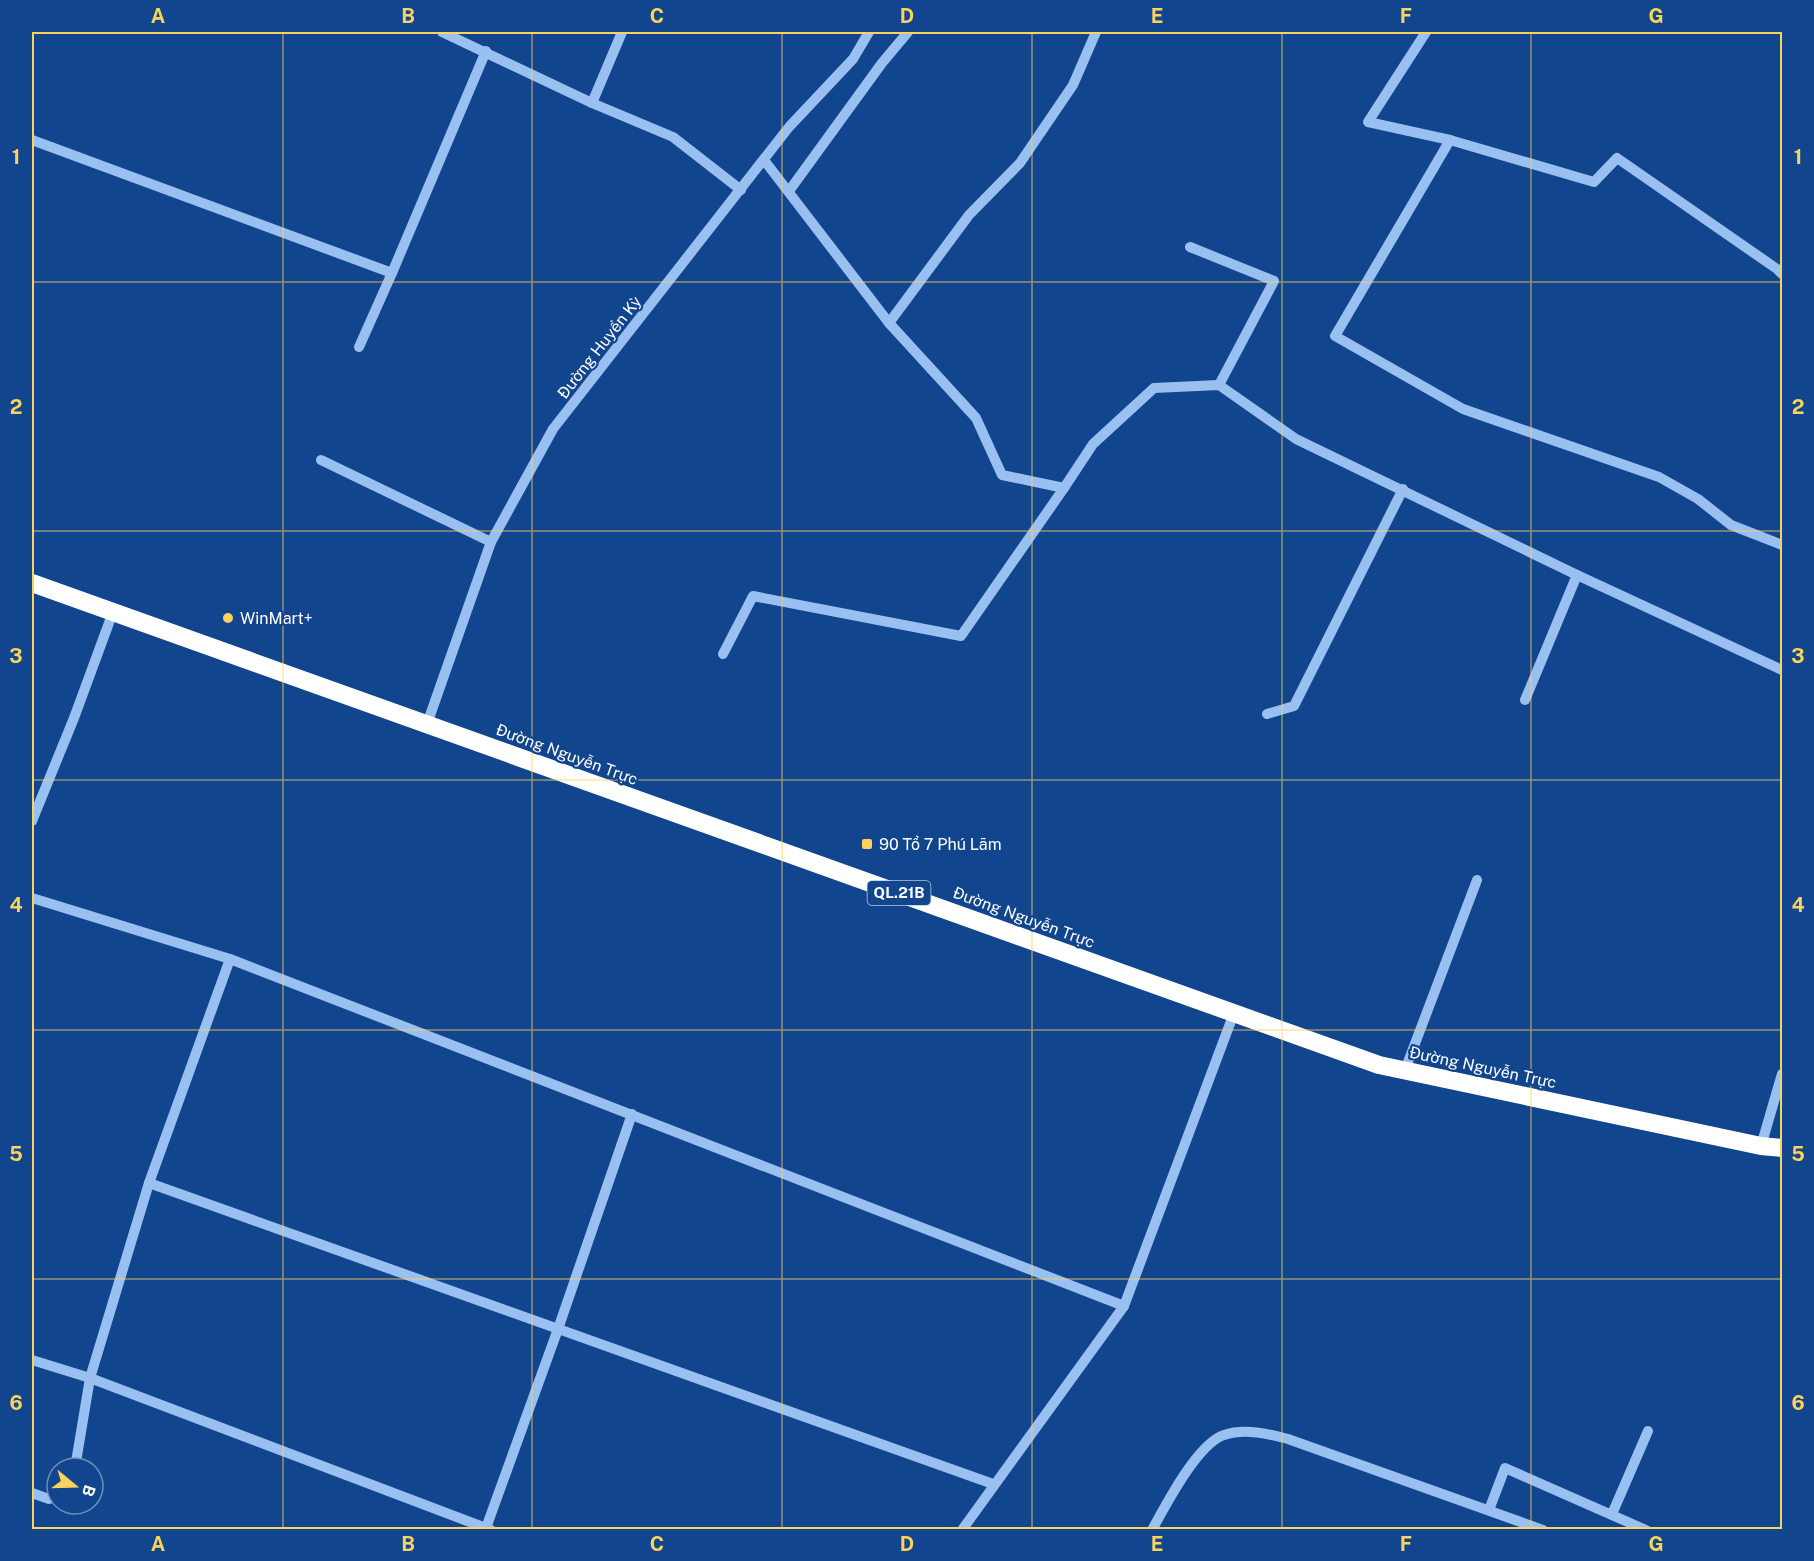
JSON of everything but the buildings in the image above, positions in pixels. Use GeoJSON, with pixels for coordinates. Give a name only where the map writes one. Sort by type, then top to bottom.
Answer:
{"type":"FeatureCollection","features":[{"type":"Feature","properties":{"kind":"highway","name":"Đường Nguyễn Trực"},"geometry":{"type":"LineString","coordinates":[[32,583],[1379,1065],[1761,1146],[1782,1148]]}},
{"type":"Feature","properties":{"kind":"street"},"geometry":{"type":"LineString","coordinates":[[592,103],[622,32]]}},
{"type":"Feature","properties":{"kind":"street","name":"Đường Huyền Kỳ"},"geometry":{"type":"LineString","coordinates":[[427,724],[491,542],[553,429],[789,127],[853,59],[869,32]]}},
{"type":"Feature","properties":{"kind":"street"},"geometry":{"type":"LineString","coordinates":[[789,191],[882,63],[908,32]]}},
{"type":"Feature","properties":{"kind":"street"},"geometry":{"type":"LineString","coordinates":[[889,323],[969,215],[1020,163],[1073,85],[1096,32]]}},
{"type":"Feature","properties":{"kind":"street"},"geometry":{"type":"LineString","coordinates":[[1426,32],[1368,122],[1450,140],[1594,182],[1617,158],[1777,268],[1782,274]]}},
{"type":"Feature","properties":{"kind":"street"},"geometry":{"type":"LineString","coordinates":[[448,33],[592,103],[673,137],[741,190]]}},
{"type":"Feature","properties":{"kind":"street"},"geometry":{"type":"LineString","coordinates":[[359,347],[486,51]]}},
{"type":"Feature","properties":{"kind":"street"},"geometry":{"type":"LineString","coordinates":[[32,140],[392,273]]}},
{"type":"Feature","properties":{"kind":"street"},"geometry":{"type":"LineString","coordinates":[[1450,140],[1335,336],[1463,409],[1659,477],[1698,499],[1731,525],[1782,544]]}},
{"type":"Feature","properties":{"kind":"street"},"geometry":{"type":"LineString","coordinates":[[764,160],[889,323],[976,418],[1002,476],[1064,488]]}},
{"type":"Feature","properties":{"kind":"street"},"geometry":{"type":"LineString","coordinates":[[1190,247],[1274,281],[1219,385]]}},
{"type":"Feature","properties":{"kind":"street"},"geometry":{"type":"LineString","coordinates":[[723,654],[753,596],[961,636],[1093,444],[1154,388],[1219,385],[1296,439],[1577,575],[1782,670]]}},
{"type":"Feature","properties":{"kind":"street"},"geometry":{"type":"LineString","coordinates":[[321,460],[491,542]]}},
{"type":"Feature","properties":{"kind":"street"},"geometry":{"type":"LineString","coordinates":[[1267,714],[1294,706],[1403,489]]}},
{"type":"Feature","properties":{"kind":"street"},"geometry":{"type":"LineString","coordinates":[[1525,700],[1577,575]]}},
{"type":"Feature","properties":{"kind":"street"},"geometry":{"type":"LineString","coordinates":[[32,822],[113,612]]}},
{"type":"Feature","properties":{"kind":"street"},"geometry":{"type":"LineString","coordinates":[[1405,1070],[1477,879]]}},
{"type":"Feature","properties":{"kind":"street"},"geometry":{"type":"LineString","coordinates":[[32,898],[230,959],[1124,1306]]}},
{"type":"Feature","properties":{"kind":"street"},"geometry":{"type":"LineString","coordinates":[[77,1456],[90,1378],[149,1183],[230,959]]}},
{"type":"Feature","properties":{"kind":"street"},"geometry":{"type":"LineString","coordinates":[[962,1530],[993,1484],[1124,1306],[1234,1013]]}},
{"type":"Feature","properties":{"kind":"street"},"geometry":{"type":"LineString","coordinates":[[1761,1146],[1782,1074]]}},
{"type":"Feature","properties":{"kind":"street"},"geometry":{"type":"LineString","coordinates":[[32,1360],[90,1378],[489,1529],[632,1114]]}},
{"type":"Feature","properties":{"kind":"street"},"geometry":{"type":"LineString","coordinates":[[149,1183],[993,1484]]}},
{"type":"Feature","properties":{"kind":"street"},"geometry":{"type":"LineString","coordinates":[[1612,1514],[1648,1431]]}},
{"type":"Feature","properties":{"kind":"street"},"geometry":{"type":"LineString","coordinates":[[1152,1530],[1182,1478],[1200,1453],[1223,1435],[1248,1432],[1267,1433],[1288,1439],[1544,1530]]}},
{"type":"Feature","properties":{"kind":"street"},"geometry":{"type":"LineString","coordinates":[[1489,1510],[1505,1468],[1646,1530]]}},
{"type":"Feature","properties":{"kind":"place","name":"WinMart+"},"geometry":{"type":"Point","coordinates":[228,618]}},
{"type":"Feature","properties":{"kind":"place","name":"90 Tổ 7 Phú Lãm"},"geometry":{"type":"Point","coordinates":[867,844]}}]}
